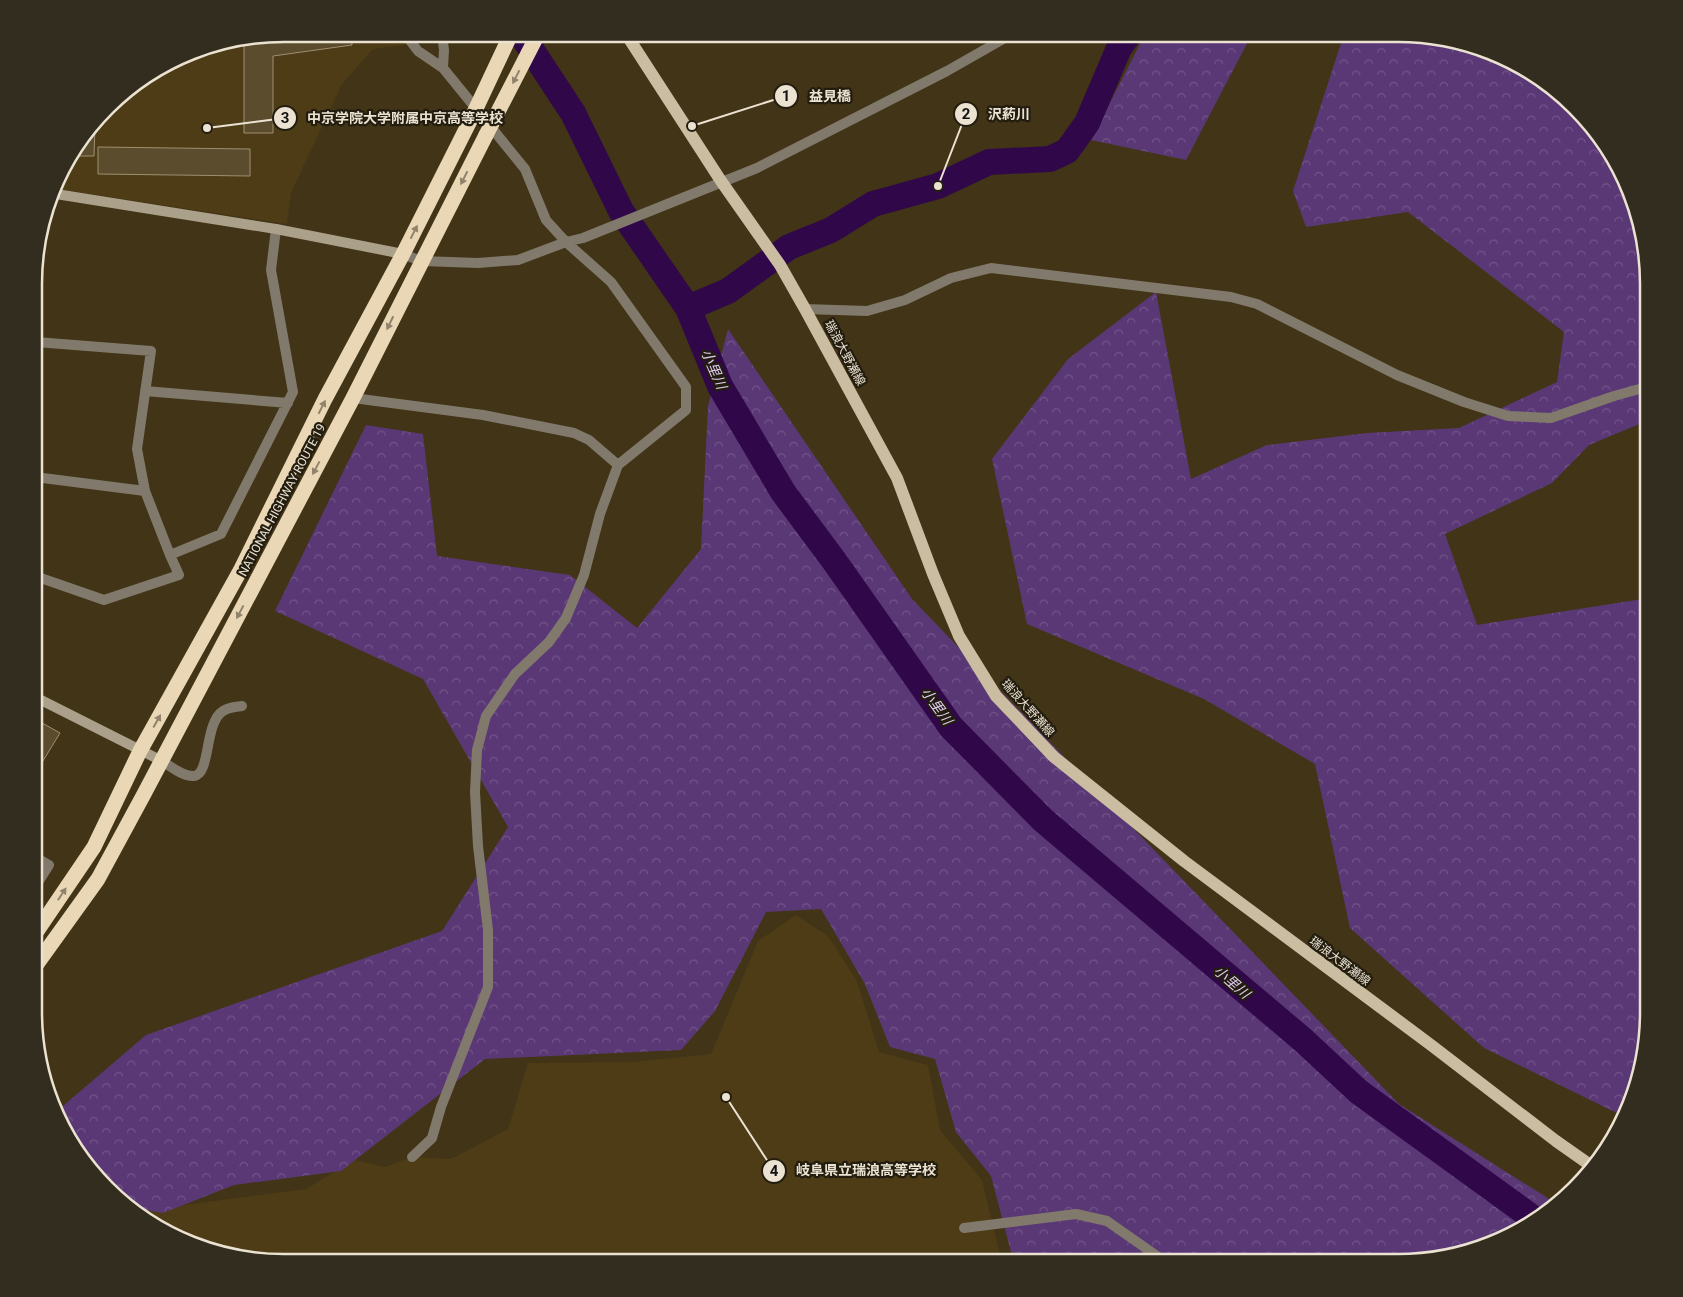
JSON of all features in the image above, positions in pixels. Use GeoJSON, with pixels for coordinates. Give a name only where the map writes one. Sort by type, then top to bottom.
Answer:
{"type":"FeatureCollection","features":[{"type":"Feature","properties":{"kind":"highway","name":"NATIONAL HIGHWAY ROUTE 19"},"geometry":{"type":"LineString","coordinates":[[42,922],[94,847],[140,751],[240,571],[326,399],[403,254],[507,42]]}},
{"type":"Feature","properties":{"kind":"highway","name":"NATIONAL HIGHWAY ROUTE 19"},"geometry":{"type":"LineString","coordinates":[[42,957],[98,879],[162,761],[353,398],[534,42]]}},
{"type":"Feature","properties":{"kind":"main road","name":"瑞浪大野瀬線"},"geometry":{"type":"LineString","coordinates":[[631,42],[721,181],[780,265],[805,309],[897,478],[933,574],[959,636],[996,696],[1054,757],[1184,861],[1431,1045],[1556,1141],[1588,1163]]}},
{"type":"Feature","properties":{"kind":"street"},"geometry":{"type":"LineString","coordinates":[[411,42],[418,51],[443,68],[525,169],[546,220],[566,242],[611,282],[686,387],[686,410],[618,465],[600,514],[584,575],[566,618],[549,642],[515,674],[486,716],[477,750],[474,792],[488,930],[488,986],[441,1107],[432,1138],[412,1158]]}},
{"type":"Feature","properties":{"kind":"street"},"geometry":{"type":"LineString","coordinates":[[443,42],[443,68]]}},
{"type":"Feature","properties":{"kind":"street"},"geometry":{"type":"LineString","coordinates":[[60,195],[276,228],[403,254],[421,262],[478,263],[518,260],[566,242],[583,238],[757,168],[947,71],[998,42]]}},
{"type":"Feature","properties":{"kind":"street"},"geometry":{"type":"LineString","coordinates":[[170,555],[221,534],[293,392],[271,270],[276,228]]}},
{"type":"Feature","properties":{"kind":"street"},"geometry":{"type":"LineString","coordinates":[[805,309],[867,312],[905,300],[951,278],[991,268],[1231,297],[1257,304],[1397,375],[1464,402],[1508,416],[1551,418],[1640,389]]}},
{"type":"Feature","properties":{"kind":"street"},"geometry":{"type":"LineString","coordinates":[[42,343],[151,352],[138,448],[145,491],[179,575],[104,600],[42,578]]}},
{"type":"Feature","properties":{"kind":"street"},"geometry":{"type":"LineString","coordinates":[[146,392],[288,403]]}},
{"type":"Feature","properties":{"kind":"street"},"geometry":{"type":"LineString","coordinates":[[353,398],[482,415],[574,433],[589,440],[618,465]]}},
{"type":"Feature","properties":{"kind":"street"},"geometry":{"type":"LineString","coordinates":[[42,478],[145,491]]}},
{"type":"Feature","properties":{"kind":"street"},"geometry":{"type":"LineString","coordinates":[[42,701],[188,775],[195,776],[204,767],[215,718],[221,712],[231,707],[242,706]]}},
{"type":"Feature","properties":{"kind":"street"},"geometry":{"type":"LineString","coordinates":[[42,860],[49,865],[42,876]]}},
{"type":"Feature","properties":{"kind":"street"},"geometry":{"type":"LineString","coordinates":[[964,1228],[1076,1214],[1107,1221],[1154,1254]]}},
{"type":"Feature","properties":{"kind":"shaded area"},"geometry":{"type":"Polygon","coordinates":[[[405,42],[407,45],[373,49],[342,84],[291,193],[287,224],[62,190],[83,150],[113,113],[150,83],[178,67],[222,51],[269,43],[405,42]]]}},
{"type":"Feature","properties":{"kind":"shaded area"},"geometry":{"type":"Polygon","coordinates":[[[796,915],[828,936],[857,981],[879,1052],[928,1065],[940,1130],[982,1180],[1000,1254],[269,1254],[238,1250],[207,1242],[178,1230],[144,1210],[306,1189],[354,1160],[385,1167],[412,1157],[451,1159],[508,1129],[528,1063],[632,1062],[711,1054],[758,941],[796,915]]]}},
{"type":"Feature","properties":{"kind":"green space"},"geometry":{"type":"Polygon","coordinates":[[[1141,42],[1248,42],[1186,160],[1091,140],[1141,42]]]}},
{"type":"Feature","properties":{"kind":"green space"},"geometry":{"type":"Polygon","coordinates":[[[1341,42],[1398,42],[1445,47],[1476,55],[1505,67],[1533,83],[1570,113],[1600,150],[1616,178],[1628,207],[1636,238],[1640,269],[1640,424],[1589,445],[1552,483],[1445,534],[1477,625],[1640,599],[1640,1028],[1632,1075],[1618,1114],[1484,1048],[1350,928],[1315,764],[1204,699],[1027,624],[992,459],[1068,359],[1156,292],[1191,479],[1267,445],[1367,433],[1459,428],[1557,382],[1564,332],[1408,212],[1306,227],[1293,191],[1341,42]]]}},
{"type":"Feature","properties":{"kind":"green space"},"geometry":{"type":"Polygon","coordinates":[[[728,329],[912,599],[1399,1104],[1551,1200],[1533,1214],[1505,1230],[1476,1242],[1445,1250],[1414,1254],[1012,1254],[991,1176],[956,1132],[935,1059],[890,1047],[865,984],[821,909],[766,912],[715,1011],[681,1050],[485,1059],[341,1171],[234,1185],[163,1213],[144,1210],[113,1184],[83,1147],[62,1107],[146,1035],[442,931],[508,827],[423,679],[275,611],[366,425],[423,434],[437,556],[570,575],[637,628],[701,549],[708,406],[728,329]]]}},
{"type":"Feature","properties":{"kind":"building"},"geometry":{"type":"Polygon","coordinates":[[[285,42],[352,42],[352,45],[273,56],[273,133],[244,133],[244,46],[285,42]]]}},
{"type":"Feature","properties":{"kind":"building"},"geometry":{"type":"Polygon","coordinates":[[[95,135],[94,156],[80,156],[95,135]]]}},
{"type":"Feature","properties":{"kind":"building"},"geometry":{"type":"Polygon","coordinates":[[[98,147],[250,149],[250,176],[98,174],[98,147]]]}},
{"type":"Feature","properties":{"kind":"building"},"geometry":{"type":"Polygon","coordinates":[[[42,723],[60,733],[42,763],[42,723]]]}},
{"type":"Feature","properties":{"kind":"waterway","name":"小里川"},"geometry":{"type":"LineString","coordinates":[[526,42],[573,113],[621,211],[688,308],[720,386],[783,492],[835,562],[951,727],[1043,820],[1303,1040],[1359,1092],[1530,1216]]}},
{"type":"Feature","properties":{"kind":"waterway"},"geometry":{"type":"LineString","coordinates":[[688,308],[728,291],[789,247],[831,230],[873,204],[938,186],[989,162],[1050,159],[1067,151],[1087,123],[1123,42]]}},
{"type":"Feature","properties":{"kind":"place","name":"益見橋"},"geometry":{"type":"Point","coordinates":[692,126]}},
{"type":"Feature","properties":{"kind":"place","name":"中京学院大学附属中京高等学校"},"geometry":{"type":"Point","coordinates":[207,128]}},
{"type":"Feature","properties":{"kind":"place","name":"沢葯川"},"geometry":{"type":"Point","coordinates":[938,186]}},
{"type":"Feature","properties":{"kind":"place","name":"岐阜県立瑞浪高等学校"},"geometry":{"type":"Point","coordinates":[726,1097]}}]}
